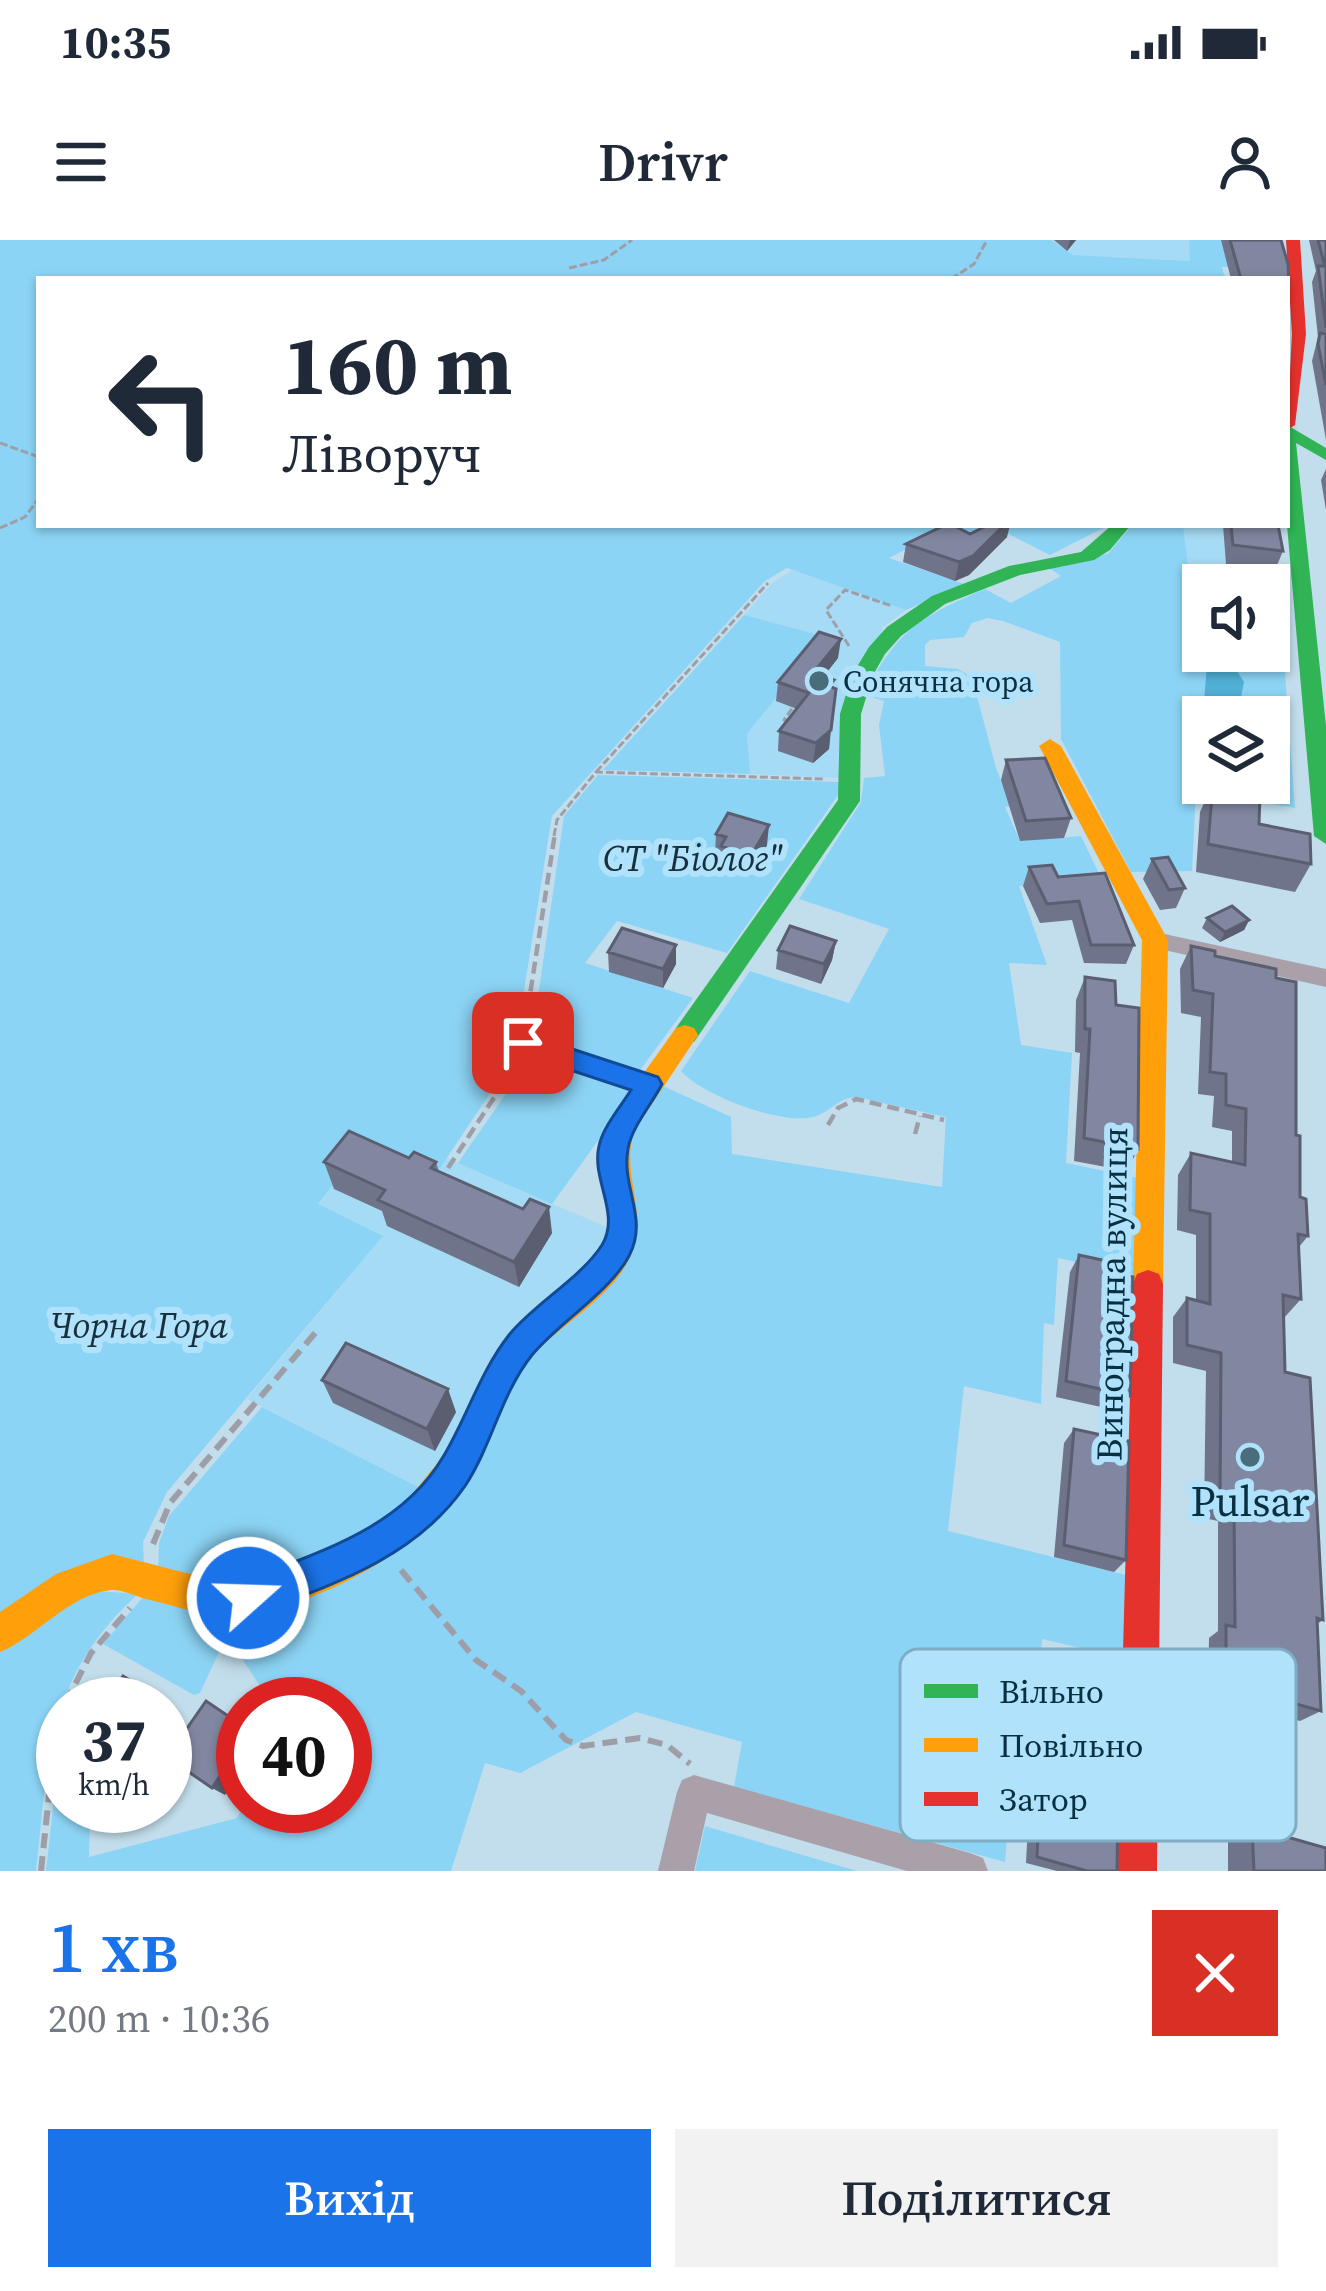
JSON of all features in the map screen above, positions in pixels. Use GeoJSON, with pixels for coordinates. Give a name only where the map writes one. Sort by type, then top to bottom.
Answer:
{"type":"FeatureCollection","features":[{"type":"Feature","properties":{"kind":"main road"},"geometry":{"type":"LineString","coordinates":[[1290,406],[1299,334],[1293,240]]}},
{"type":"Feature","properties":{"kind":"main road"},"geometry":{"type":"LineString","coordinates":[[1290,432],[1326,461]]}},
{"type":"Feature","properties":{"kind":"main road"},"geometry":{"type":"LineString","coordinates":[[1290,455],[1326,461]]}},
{"type":"Feature","properties":{"kind":"main road"},"geometry":{"type":"LineString","coordinates":[[1290,485],[1303,472],[1326,461]]}},
{"type":"Feature","properties":{"kind":"main road"},"geometry":{"type":"LineString","coordinates":[[1290,492],[1320,677],[1326,836]]}},
{"type":"Feature","properties":{"kind":"main road"},"geometry":{"type":"LineString","coordinates":[[0,1634],[92,1576],[116,1573],[239,1600],[317,1574],[379,1544],[438,1495],[521,1344],[616,1251],[624,1218],[613,1180],[613,1146],[648,1084],[849,801],[853,780],[847,750],[853,698],[871,653],[888,632],[927,608],[1011,571],[1096,552],[1119,528]]}},
{"type":"Feature","properties":{"kind":"main road","name":"Виноградна вулиця"},"geometry":{"type":"LineString","coordinates":[[1050,746],[1155,940],[1141,1649]]}},
{"type":"Feature","properties":{"kind":"main road","name":"Виноградна вулиця"},"geometry":{"type":"LineString","coordinates":[[1137,1871],[1138,1841]]}},
{"type":"Feature","properties":{"kind":"street"},"geometry":{"type":"LineString","coordinates":[[1155,940],[1326,978]]}},
{"type":"Feature","properties":{"kind":"street"},"geometry":{"type":"LineString","coordinates":[[676,1871],[694,1792],[906,1862],[970,1871]]}},
{"type":"Feature","properties":{"kind":"lane"},"geometry":{"type":"LineString","coordinates":[[523,1043],[648,1084]]}},
{"type":"Feature","properties":{"kind":"path"},"geometry":{"type":"LineString","coordinates":[[569,268],[604,260],[632,240]]}},
{"type":"Feature","properties":{"kind":"path"},"geometry":{"type":"LineString","coordinates":[[955,276],[974,264],[987,240]]}},
{"type":"Feature","properties":{"kind":"path"},"geometry":{"type":"LineString","coordinates":[[0,442],[36,456]]}},
{"type":"Feature","properties":{"kind":"path"},"geometry":{"type":"LineString","coordinates":[[0,528],[25,517],[36,502]]}},
{"type":"Feature","properties":{"kind":"path"},"geometry":{"type":"LineString","coordinates":[[448,1168],[512,1074],[523,1043],[557,820],[768,583]]}},
{"type":"Feature","properties":{"kind":"path"},"geometry":{"type":"LineString","coordinates":[[841,659],[850,646],[826,610],[845,590],[905,611]]}},
{"type":"Feature","properties":{"kind":"path"},"geometry":{"type":"LineString","coordinates":[[793,707],[784,720],[806,727]]}},
{"type":"Feature","properties":{"kind":"path"},"geometry":{"type":"LineString","coordinates":[[596,772],[853,780]]}},
{"type":"Feature","properties":{"kind":"path"},"geometry":{"type":"LineString","coordinates":[[828,1125],[838,1108],[856,1100],[944,1120]]}},
{"type":"Feature","properties":{"kind":"path"},"geometry":{"type":"LineString","coordinates":[[915,1134],[920,1117]]}},
{"type":"Feature","properties":{"kind":"path"},"geometry":{"type":"LineString","coordinates":[[79,1677],[91,1653],[150,1580],[161,1516],[316,1332]]}},
{"type":"Feature","properties":{"kind":"path"},"geometry":{"type":"LineString","coordinates":[[379,1544],[476,1660],[520,1691],[566,1740],[584,1746],[640,1738],[668,1745],[694,1769],[694,1792]]}},
{"type":"Feature","properties":{"kind":"path"},"geometry":{"type":"LineString","coordinates":[[41,1871],[45,1833]]}},
{"type":"Feature","properties":{"kind":"shaded area"},"geometry":{"type":"Polygon","coordinates":[[[1051,240],[1189,240],[1191,261],[1073,255],[1051,240]]]}},
{"type":"Feature","properties":{"kind":"shaded area"},"geometry":{"type":"Polygon","coordinates":[[[1183,528],[1271,528],[1276,564],[1187,564],[1183,528]]]}},
{"type":"Feature","properties":{"kind":"shaded area","name":"Сонячна гора"},"geometry":{"type":"Polygon","coordinates":[[[792,570],[906,610],[883,627],[840,778],[750,774],[747,734],[817,647],[818,635],[744,615],[772,583],[792,570]]]}},
{"type":"Feature","properties":{"kind":"shaded area"},"geometry":{"type":"Polygon","coordinates":[[[1206,672],[1238,672],[1244,682],[1241,696],[1204,696],[1206,672]]]}},
{"type":"Feature","properties":{"kind":"shaded area"},"geometry":{"type":"Polygon","coordinates":[[[365,1144],[435,1174],[447,1158],[618,1232],[426,1491],[247,1399],[383,1236],[318,1205],[365,1144]]]}},
{"type":"Feature","properties":{"kind":"green space","name":"Чорна Гора"},"geometry":{"type":"Polygon","coordinates":[[[0,240],[1051,240],[1073,255],[1190,261],[1189,240],[1242,240],[1228,267],[1222,267],[1224,276],[36,276],[36,528],[988,528],[953,543],[931,536],[889,558],[964,584],[906,610],[787,568],[765,581],[552,816],[513,1059],[436,1174],[365,1145],[318,1204],[383,1236],[167,1492],[143,1542],[144,1568],[0,1628],[0,240]]]}},
{"type":"Feature","properties":{"kind":"green space"},"geometry":{"type":"Polygon","coordinates":[[[997,528],[1103,528],[1050,555],[997,528]]]}},
{"type":"Feature","properties":{"kind":"green space"},"geometry":{"type":"Polygon","coordinates":[[[1130,528],[1183,528],[1188,564],[1182,564],[1182,672],[1285,672],[1287,696],[1182,696],[1182,804],[1195,804],[1192,871],[1131,872],[1061,739],[1060,642],[988,618],[972,623],[964,637],[930,640],[925,645],[925,666],[958,669],[972,677],[1011,806],[1005,807],[1020,841],[1081,836],[1101,878],[1019,886],[1047,965],[1009,963],[1021,1045],[1072,1053],[1066,1163],[1138,1178],[1135,1275],[1058,1258],[1054,1325],[1044,1323],[1041,1404],[964,1386],[948,1531],[1126,1575],[1124,1649],[1085,1649],[1042,1639],[1042,1649],[900,1649],[900,1833],[734,1787],[742,1742],[636,1712],[520,1773],[485,1763],[451,1871],[46,1871],[50,1833],[89,1833],[89,1857],[216,1824],[216,1833],[372,1833],[372,1677],[254,1677],[241,1657],[247,1625],[254,1613],[340,1580],[511,1378],[608,1279],[623,1150],[663,1086],[731,1117],[732,1154],[942,1187],[946,1117],[856,1097],[813,1117],[781,1117],[723,1098],[681,1071],[750,971],[849,1003],[889,929],[799,899],[861,802],[864,778],[885,776],[879,725],[884,701],[864,695],[900,640],[943,608],[985,589],[1011,603],[1061,576],[1046,566],[1108,554],[1130,528]]]}},
{"type":"Feature","properties":{"kind":"green space","name":"СТ \"Біолог\""},"geometry":{"type":"Polygon","coordinates":[[[744,615],[819,635],[817,647],[747,734],[750,774],[603,770],[744,615]]]}},
{"type":"Feature","properties":{"kind":"green space"},"geometry":{"type":"Polygon","coordinates":[[[1290,740],[1295,808],[1273,804],[1290,804],[1290,740]]]}},
{"type":"Feature","properties":{"kind":"green space","name":"СТ \"Біолог\""},"geometry":{"type":"Polygon","coordinates":[[[598,775],[840,782],[841,791],[727,953],[617,921],[585,963],[693,998],[638,1073],[532,1039],[564,816],[598,775]]]}},
{"type":"Feature","properties":{"kind":"green space"},"geometry":{"type":"Polygon","coordinates":[[[533,1055],[635,1090],[552,1204],[458,1163],[533,1055]]]}},
{"type":"Feature","properties":{"kind":"green space"},"geometry":{"type":"Polygon","coordinates":[[[262,1407],[426,1491],[411,1507],[249,1587],[158,1573],[159,1543],[169,1516],[262,1407]]]}},
{"type":"Feature","properties":{"kind":"green space"},"geometry":{"type":"Polygon","coordinates":[[[85,1590],[138,1594],[108,1625],[75,1677],[36,1677],[36,1833],[40,1833],[36,1871],[0,1871],[0,1644],[85,1590]]]}},
{"type":"Feature","properties":{"kind":"green space"},"geometry":{"type":"Polygon","coordinates":[[[149,1590],[237,1613],[200,1693],[194,1695],[192,1677],[162,1677],[103,1644],[149,1590]]]}},
{"type":"Feature","properties":{"kind":"green space"},"geometry":{"type":"Polygon","coordinates":[[[705,1826],[857,1871],[695,1871],[705,1826]]]}},
{"type":"Feature","properties":{"kind":"green space"},"geometry":{"type":"Polygon","coordinates":[[[929,1841],[1007,1841],[1005,1862],[929,1841]]]}},
{"type":"Feature","properties":{"kind":"building"},"geometry":{"type":"Polygon","coordinates":[[[1230,240],[1281,240],[1289,276],[1240,276],[1230,240]]]}},
{"type":"Feature","properties":{"kind":"building"},"geometry":{"type":"Polygon","coordinates":[[[1318,240],[1326,240],[1326,328],[1318,266],[1325,266],[1318,240]]]}},
{"type":"Feature","properties":{"kind":"building"},"geometry":{"type":"Polygon","coordinates":[[[1320,333],[1326,334],[1326,385],[1318,344],[1320,333]]]}},
{"type":"Feature","properties":{"kind":"building"},"geometry":{"type":"Polygon","coordinates":[[[939,528],[959,528],[970,534],[982,528],[1001,528],[973,556],[959,562],[906,544],[939,528]]]}},
{"type":"Feature","properties":{"kind":"building"},"geometry":{"type":"Polygon","coordinates":[[[1231,528],[1279,528],[1283,551],[1233,545],[1231,528]]]}},
{"type":"Feature","properties":{"kind":"building"},"geometry":{"type":"Polygon","coordinates":[[[819,632],[841,639],[813,673],[834,680],[829,686],[836,689],[831,730],[816,743],[779,731],[809,693],[778,682],[819,632]]]}},
{"type":"Feature","properties":{"kind":"building"},"geometry":{"type":"Polygon","coordinates":[[[1045,758],[1071,818],[1026,821],[1006,760],[1045,758]]]}},
{"type":"Feature","properties":{"kind":"building"},"geometry":{"type":"Polygon","coordinates":[[[1211,804],[1260,804],[1259,824],[1310,834],[1311,864],[1208,844],[1211,804]]]}},
{"type":"Feature","properties":{"kind":"building"},"geometry":{"type":"Polygon","coordinates":[[[728,813],[769,825],[751,856],[721,846],[726,837],[716,834],[728,813]]]}},
{"type":"Feature","properties":{"kind":"building"},"geometry":{"type":"Polygon","coordinates":[[[1168,857],[1185,888],[1169,890],[1152,859],[1168,857]]]}},
{"type":"Feature","properties":{"kind":"building"},"geometry":{"type":"Polygon","coordinates":[[[1052,865],[1058,877],[1105,873],[1134,945],[1091,945],[1079,901],[1047,904],[1029,867],[1052,865]]]}},
{"type":"Feature","properties":{"kind":"building"},"geometry":{"type":"Polygon","coordinates":[[[1232,906],[1249,920],[1225,932],[1207,918],[1232,906]]]}},
{"type":"Feature","properties":{"kind":"building"},"geometry":{"type":"Polygon","coordinates":[[[790,926],[836,941],[824,964],[778,950],[790,926]]]}},
{"type":"Feature","properties":{"kind":"building"},"geometry":{"type":"Polygon","coordinates":[[[622,928],[676,945],[663,969],[608,952],[622,928]]]}},
{"type":"Feature","properties":{"kind":"building"},"geometry":{"type":"Polygon","coordinates":[[[1191,946],[1276,969],[1276,978],[1296,982],[1296,1135],[1300,1136],[1300,1197],[1306,1199],[1308,1236],[1298,1234],[1301,1299],[1283,1295],[1285,1372],[1310,1378],[1323,1620],[1317,1618],[1321,1711],[1296,1704],[1296,1649],[1226,1649],[1226,1625],[1235,1627],[1234,1506],[1220,1502],[1221,1353],[1187,1345],[1187,1298],[1210,1304],[1210,1214],[1190,1210],[1191,1153],[1245,1165],[1246,1109],[1226,1105],[1226,1074],[1210,1072],[1213,994],[1193,990],[1191,946]]]}},
{"type":"Feature","properties":{"kind":"building"},"geometry":{"type":"Polygon","coordinates":[[[1085,977],[1115,981],[1116,1005],[1139,1008],[1138,1149],[1084,1138],[1090,1029],[1085,1029],[1085,977]]]}},
{"type":"Feature","properties":{"kind":"building"},"geometry":{"type":"Polygon","coordinates":[[[349,1131],[409,1158],[414,1152],[436,1162],[431,1168],[523,1209],[530,1199],[549,1207],[514,1262],[378,1200],[385,1190],[324,1162],[349,1131]]]}},
{"type":"Feature","properties":{"kind":"building"},"geometry":{"type":"Polygon","coordinates":[[[1079,1255],[1125,1265],[1124,1275],[1133,1277],[1130,1396],[1066,1381],[1079,1255]]]}},
{"type":"Feature","properties":{"kind":"building"},"geometry":{"type":"Polygon","coordinates":[[[346,1343],[448,1389],[427,1429],[322,1380],[346,1343]]]}},
{"type":"Feature","properties":{"kind":"building"},"geometry":{"type":"Polygon","coordinates":[[[1074,1429],[1129,1441],[1126,1560],[1064,1545],[1074,1429]]]}},
{"type":"Feature","properties":{"kind":"building"},"geometry":{"type":"Polygon","coordinates":[[[206,1701],[216,1708],[216,1782],[212,1788],[192,1774],[192,1721],[206,1701]]]}},
{"type":"Feature","properties":{"kind":"building"},"geometry":{"type":"Polygon","coordinates":[[[1296,1839],[1326,1848],[1326,1871],[1254,1871],[1253,1841],[1296,1839]]]}},
{"type":"Feature","properties":{"kind":"building"},"geometry":{"type":"Polygon","coordinates":[[[1038,1841],[1117,1841],[1117,1871],[1087,1871],[1037,1857],[1038,1841]]]}},
{"type":"Feature","properties":{"kind":"traffic: fast"},"geometry":{"type":"LineString","coordinates":[[1290,432],[1326,455]]}},
{"type":"Feature","properties":{"kind":"traffic: fast"},"geometry":{"type":"LineString","coordinates":[[1290,467],[1326,836]]}},
{"type":"Feature","properties":{"kind":"traffic: fast"},"geometry":{"type":"LineString","coordinates":[[685,1035],[849,801],[850,714],[862,675],[876,652],[915,614],[938,600],[1016,570],[1088,556],[1119,528]]}},
{"type":"Feature","properties":{"kind":"traffic: slow"},"geometry":{"type":"LineString","coordinates":[[1050,746],[1155,940],[1148,1284]]}},
{"type":"Feature","properties":{"kind":"traffic: slow"},"geometry":{"type":"LineString","coordinates":[[0,1634],[69,1587],[112,1572],[225,1601],[274,1591],[364,1553],[417,1515],[456,1467],[520,1346],[594,1281],[618,1250],[625,1220],[614,1174],[615,1145],[621,1127],[685,1035]]}},
{"type":"Feature","properties":{"kind":"traffic: jam"},"geometry":{"type":"LineString","coordinates":[[1290,402],[1299,334],[1293,240]]}},
{"type":"Feature","properties":{"kind":"traffic: jam"},"geometry":{"type":"LineString","coordinates":[[1141,1649],[1148,1284]]}},
{"type":"Feature","properties":{"kind":"traffic: jam"},"geometry":{"type":"LineString","coordinates":[[1137,1871],[1138,1841]]}},
{"type":"Feature","properties":{"kind":"place","name":"Сонячна гора"},"geometry":{"type":"Point","coordinates":[819,681]}},
{"type":"Feature","properties":{"kind":"place","name":"Pulsar"},"geometry":{"type":"Point","coordinates":[1250,1457]}},
{"type":"Feature","properties":{"kind":"route"},"geometry":{"type":"LineString","coordinates":[[248,1598],[350,1559],[416,1517],[454,1472],[484,1406],[521,1344],[616,1251],[624,1234],[624,1218],[613,1180],[613,1146],[648,1084],[523,1043]]}}]}
